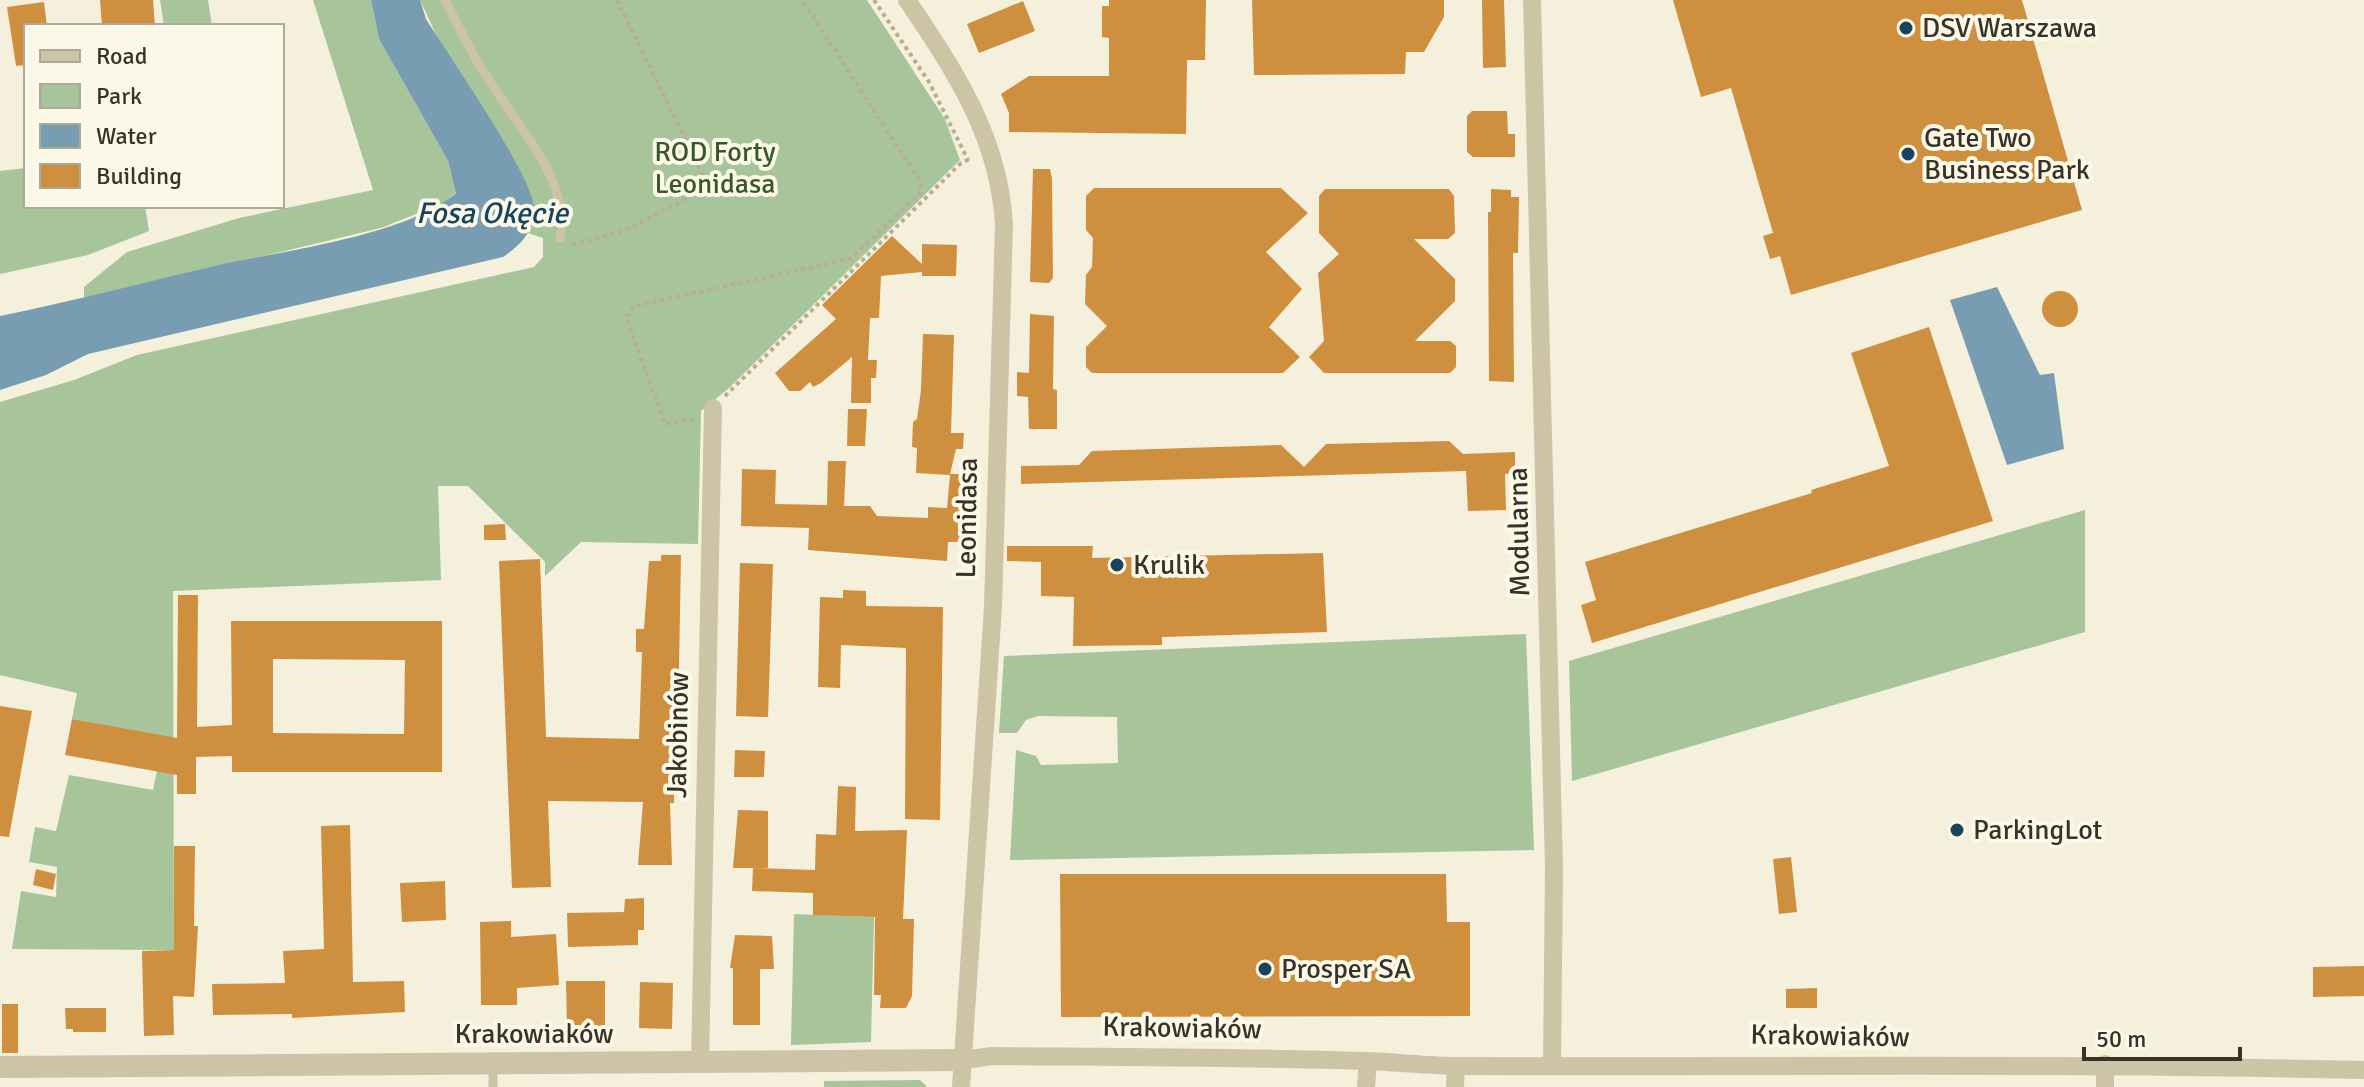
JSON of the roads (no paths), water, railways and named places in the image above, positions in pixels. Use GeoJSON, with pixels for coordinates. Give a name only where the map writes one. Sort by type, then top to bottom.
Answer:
{"type":"FeatureCollection","features":[{"type":"Feature","properties":{"kind":"street","name":"Leonidasa"},"geometry":{"type":"LineString","coordinates":[[907,0],[968,94],[991,147],[1001,186],[1004,224],[995,548],[961,1087]]}},
{"type":"Feature","properties":{"kind":"street","name":"Modularna"},"geometry":{"type":"LineString","coordinates":[[1532,0],[1554,854],[1552,1064]]}},
{"type":"Feature","properties":{"kind":"street","name":"Jakobinów"},"geometry":{"type":"LineString","coordinates":[[700,1063],[707,413]]}},
{"type":"Feature","properties":{"kind":"street","name":"Krakowiaków"},"geometry":{"type":"LineString","coordinates":[[0,1067],[493,1076],[700,1063],[963,1060],[992,1056],[1368,1061],[1456,1066],[2024,1068],[2105,1064],[2364,1070]]}},
{"type":"Feature","properties":{"kind":"street"},"geometry":{"type":"LineString","coordinates":[[1366,1087],[1368,1061]]}},
{"type":"Feature","properties":{"kind":"street"},"geometry":{"type":"LineString","coordinates":[[2105,1064],[2105,1087]]}},
{"type":"Feature","properties":{"kind":"street"},"geometry":{"type":"LineString","coordinates":[[1455,1087],[1456,1066]]}},
{"type":"Feature","properties":{"kind":"lane"},"geometry":{"type":"LineString","coordinates":[[445,0],[486,77],[551,178],[561,206],[561,233]]}},
{"type":"Feature","properties":{"kind":"water","name":"Fosa Okęcie"},"geometry":{"type":"Polygon","coordinates":[[[371,0],[420,0],[426,19],[504,142],[530,191],[534,215],[530,230],[521,242],[503,257],[88,354],[46,375],[0,390],[0,316],[219,265],[344,240],[408,220],[435,208],[456,193],[448,161],[379,39],[371,0]]]}},
{"type":"Feature","properties":{"kind":"water"},"geometry":{"type":"Polygon","coordinates":[[[1997,287],[2040,375],[2054,373],[2064,449],[2007,465],[1950,300],[1997,287]]]}},
{"type":"Feature","properties":{"kind":"place","name":"DSV Warszawa"},"geometry":{"type":"Point","coordinates":[1906,28]}},
{"type":"Feature","properties":{"kind":"place","name":"Gate Two Business Park"},"geometry":{"type":"Point","coordinates":[1908,154]}},
{"type":"Feature","properties":{"kind":"place","name":"Krulik"},"geometry":{"type":"Point","coordinates":[1117,565]}},
{"type":"Feature","properties":{"kind":"place","name":"ParkingLot"},"geometry":{"type":"Point","coordinates":[1957,830]}},
{"type":"Feature","properties":{"kind":"place","name":"Prosper SA"},"geometry":{"type":"Point","coordinates":[1265,969]}},
{"type":"Feature","properties":{"kind":"park label","name":"ROD Forty Leonidasa"},"geometry":{"type":"Point","coordinates":[715,168]}}]}
